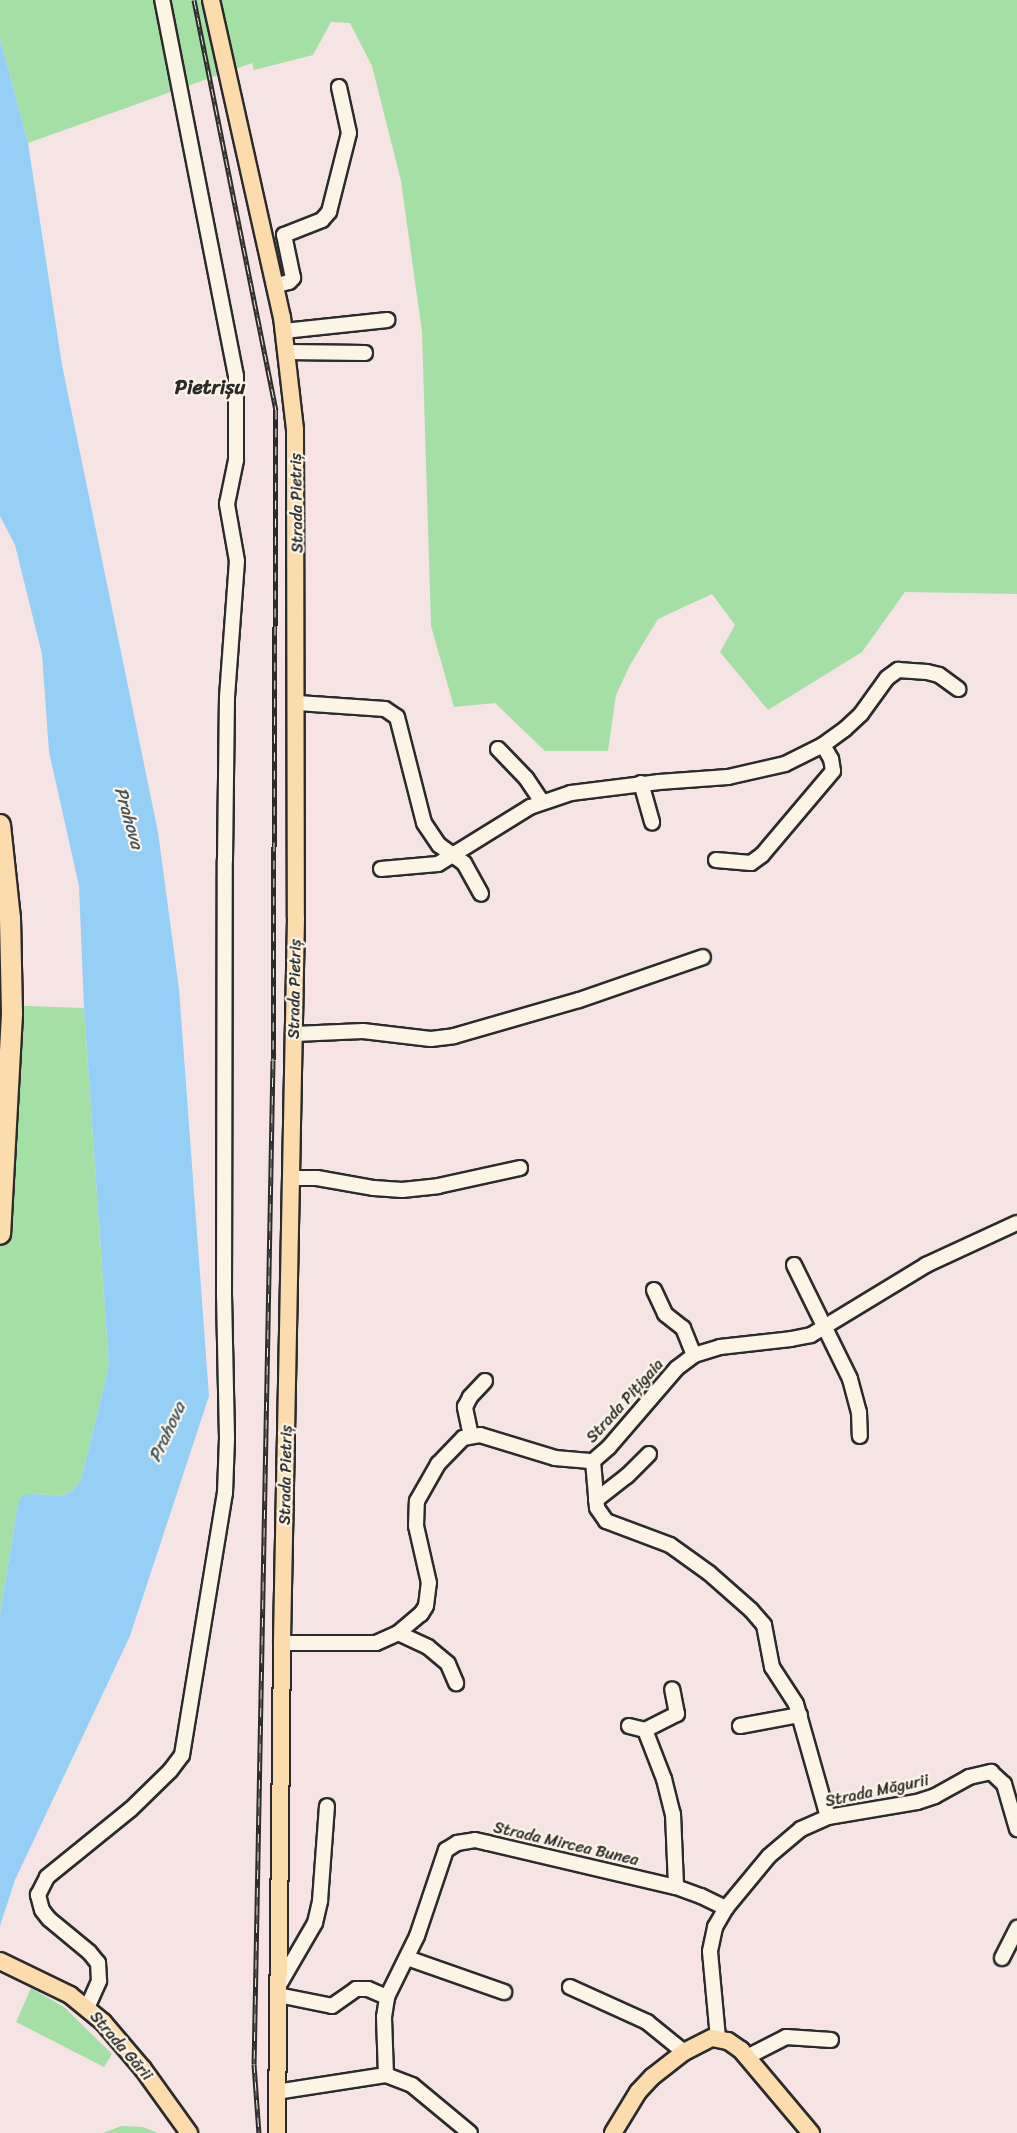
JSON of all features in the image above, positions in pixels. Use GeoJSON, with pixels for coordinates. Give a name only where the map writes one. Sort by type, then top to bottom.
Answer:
{"type":"FeatureCollection","features":[{"type":"Feature","properties":{"kind":"highway"},"geometry":{"type":"LineString","coordinates":[[0,825],[10,918],[12,1014],[0,1233]]}},
{"type":"Feature","properties":{"kind":"highway"},"geometry":{"type":"LineString","coordinates":[[0,927],[2,995],[0,1049]]}},
{"type":"Feature","properties":{"kind":"main road","name":"Strada Pietriș"},"geometry":{"type":"LineString","coordinates":[[212,0],[284,332],[295,430],[298,703],[295,1034],[282,1643],[277,2133]]}},
{"type":"Feature","properties":{"kind":"main road","name":"Strada Gării"},"geometry":{"type":"LineString","coordinates":[[0,1961],[37,1977],[87,2008],[130,2053],[189,2133]]}},
{"type":"Feature","properties":{"kind":"main road"},"geometry":{"type":"LineString","coordinates":[[613,2133],[645,2084],[684,2052],[705,2040],[718,2038],[734,2045],[747,2057],[811,2133]]}},
{"type":"Feature","properties":{"kind":"street"},"geometry":{"type":"LineString","coordinates":[[87,2008],[99,1981],[98,1964],[89,1952],[49,1919],[38,1903],[38,1895],[47,1877],[131,1809],[176,1765],[182,1755],[225,1492],[228,1438],[224,1296],[225,860],[227,697],[237,561],[227,504],[236,460],[236,376],[162,0]]}},
{"type":"Feature","properties":{"kind":"street"},"geometry":{"type":"LineString","coordinates":[[274,286],[289,282],[293,278],[284,235],[322,220],[328,212],[349,133],[339,87]]}},
{"type":"Feature","properties":{"kind":"street"},"geometry":{"type":"LineString","coordinates":[[284,332],[387,320]]}},
{"type":"Feature","properties":{"kind":"street"},"geometry":{"type":"LineString","coordinates":[[287,352],[365,353]]}},
{"type":"Feature","properties":{"kind":"street"},"geometry":{"type":"LineString","coordinates":[[381,869],[424,867],[453,856],[498,825],[543,802],[571,793],[641,783],[706,779],[760,771],[785,764],[823,745],[854,721],[887,678],[898,670],[908,669],[933,674],[958,689]]}},
{"type":"Feature","properties":{"kind":"street"},"geometry":{"type":"LineString","coordinates":[[298,703],[385,709],[397,717],[419,812],[434,838],[464,863],[481,894]]}},
{"type":"Feature","properties":{"kind":"street"},"geometry":{"type":"LineString","coordinates":[[716,860],[750,863],[762,855],[833,771],[831,759],[823,745]]}},
{"type":"Feature","properties":{"kind":"street"},"geometry":{"type":"LineString","coordinates":[[498,749],[526,778],[543,802]]}},
{"type":"Feature","properties":{"kind":"street"},"geometry":{"type":"LineString","coordinates":[[641,783],[652,822]]}},
{"type":"Feature","properties":{"kind":"street"},"geometry":{"type":"LineString","coordinates":[[295,1034],[363,1031],[431,1039],[454,1036],[579,1000],[703,957]]}},
{"type":"Feature","properties":{"kind":"street"},"geometry":{"type":"LineString","coordinates":[[292,1178],[317,1178],[351,1185],[402,1190],[438,1186],[520,1168]]}},
{"type":"Feature","properties":{"kind":"street","name":"Strada Pițigaia"},"geometry":{"type":"LineString","coordinates":[[471,1436],[492,1438],[555,1458],[593,1461],[609,1447],[677,1368],[694,1355],[720,1347],[791,1340],[824,1329],[926,1265],[1017,1223]]}},
{"type":"Feature","properties":{"kind":"street"},"geometry":{"type":"LineString","coordinates":[[794,1264],[850,1379],[859,1412],[860,1436]]}},
{"type":"Feature","properties":{"kind":"street"},"geometry":{"type":"LineString","coordinates":[[654,1290],[665,1314],[683,1328],[694,1355]]}},
{"type":"Feature","properties":{"kind":"street"},"geometry":{"type":"LineString","coordinates":[[282,1643],[376,1643],[398,1633],[421,1614],[429,1595],[427,1569],[415,1516],[420,1493],[445,1454],[455,1443],[471,1436],[465,1407],[470,1397],[485,1381]]}},
{"type":"Feature","properties":{"kind":"street"},"geometry":{"type":"LineString","coordinates":[[596,1500],[648,1454]]}},
{"type":"Feature","properties":{"kind":"street"},"geometry":{"type":"LineString","coordinates":[[593,1461],[596,1500],[600,1515],[606,1521],[670,1545],[709,1573],[758,1617],[767,1633],[772,1667],[796,1704],[800,1715],[828,1817]]}},
{"type":"Feature","properties":{"kind":"street"},"geometry":{"type":"LineString","coordinates":[[398,1633],[428,1647],[448,1664],[456,1683]]}},
{"type":"Feature","properties":{"kind":"street"},"geometry":{"type":"LineString","coordinates":[[629,1726],[645,1730],[677,1714],[672,1689]]}},
{"type":"Feature","properties":{"kind":"street"},"geometry":{"type":"LineString","coordinates":[[740,1726],[800,1715]]}},
{"type":"Feature","properties":{"kind":"street"},"geometry":{"type":"LineString","coordinates":[[645,1730],[664,1779],[673,1814],[676,1887]]}},
{"type":"Feature","properties":{"kind":"street","name":"Strada Măgurii"},"geometry":{"type":"LineString","coordinates":[[718,2038],[710,1951],[715,1927],[726,1908],[769,1856],[787,1839],[812,1822],[828,1817],[916,1802],[935,1796],[969,1777],[991,1772],[1004,1784],[1017,1829]]}},
{"type":"Feature","properties":{"kind":"street"},"geometry":{"type":"LineString","coordinates":[[327,1806],[320,1901],[315,1923],[278,1991],[332,2006],[356,1989],[368,1989],[387,1997],[384,2017],[386,2075]]}},
{"type":"Feature","properties":{"kind":"street","name":"Strada Mircea Bunea"},"geometry":{"type":"LineString","coordinates":[[387,1997],[417,1936],[446,1850],[457,1843],[475,1840],[676,1887],[726,1908]]}},
{"type":"Feature","properties":{"kind":"street"},"geometry":{"type":"LineString","coordinates":[[1002,1958],[1017,1928]]}},
{"type":"Feature","properties":{"kind":"street"},"geometry":{"type":"LineString","coordinates":[[407,1958],[504,1992]]}},
{"type":"Feature","properties":{"kind":"street"},"geometry":{"type":"LineString","coordinates":[[570,1987],[647,2022],[684,2052]]}},
{"type":"Feature","properties":{"kind":"street"},"geometry":{"type":"LineString","coordinates":[[747,2057],[786,2037],[831,2040]]}},
{"type":"Feature","properties":{"kind":"street"},"geometry":{"type":"LineString","coordinates":[[276,2092],[386,2075],[412,2085],[470,2133]]}},
{"type":"Feature","properties":{"kind":"green space"},"geometry":{"type":"Polygon","coordinates":[[[0,0],[1017,0],[1017,594],[905,592],[862,652],[768,710],[720,652],[735,625],[712,594],[658,619],[630,665],[616,695],[608,751],[545,751],[495,703],[454,707],[431,626],[422,332],[401,181],[372,66],[350,23],[331,22],[313,55],[254,70],[252,63],[28,143],[0,39],[0,0]]]}},
{"type":"Feature","properties":{"kind":"green space"},"geometry":{"type":"Polygon","coordinates":[[[0,1005],[84,1008],[109,1366],[81,1480],[72,1491],[62,1496],[32,1494],[18,1503],[0,1614],[0,1005]]]}},
{"type":"Feature","properties":{"kind":"green space"},"geometry":{"type":"Polygon","coordinates":[[[31,1988],[64,2007],[112,2054],[104,2067],[16,2022],[31,1988]]]}},
{"type":"Feature","properties":{"kind":"green space"},"geometry":{"type":"Polygon","coordinates":[[[121,2126],[143,2127],[158,2133],[103,2133],[121,2126]]]}},
{"type":"Feature","properties":{"kind":"water","name":"Prahova"},"geometry":{"type":"Polygon","coordinates":[[[0,39],[28,143],[62,365],[158,832],[179,989],[209,1396],[130,1636],[15,1880],[0,1926],[0,1614],[18,1503],[22,1496],[32,1494],[62,1496],[72,1491],[81,1480],[109,1366],[84,1008],[79,886],[49,752],[42,654],[15,545],[0,516],[0,39]]]}},
{"type":"Feature","properties":{"kind":"railway"},"geometry":{"type":"LineString","coordinates":[[194,0],[276,410],[273,1060],[254,2064],[259,2133]]}},
{"type":"Feature","properties":{"kind":"district","name":"Pietrișu"},"geometry":{"type":"Point","coordinates":[210,387]}}]}
